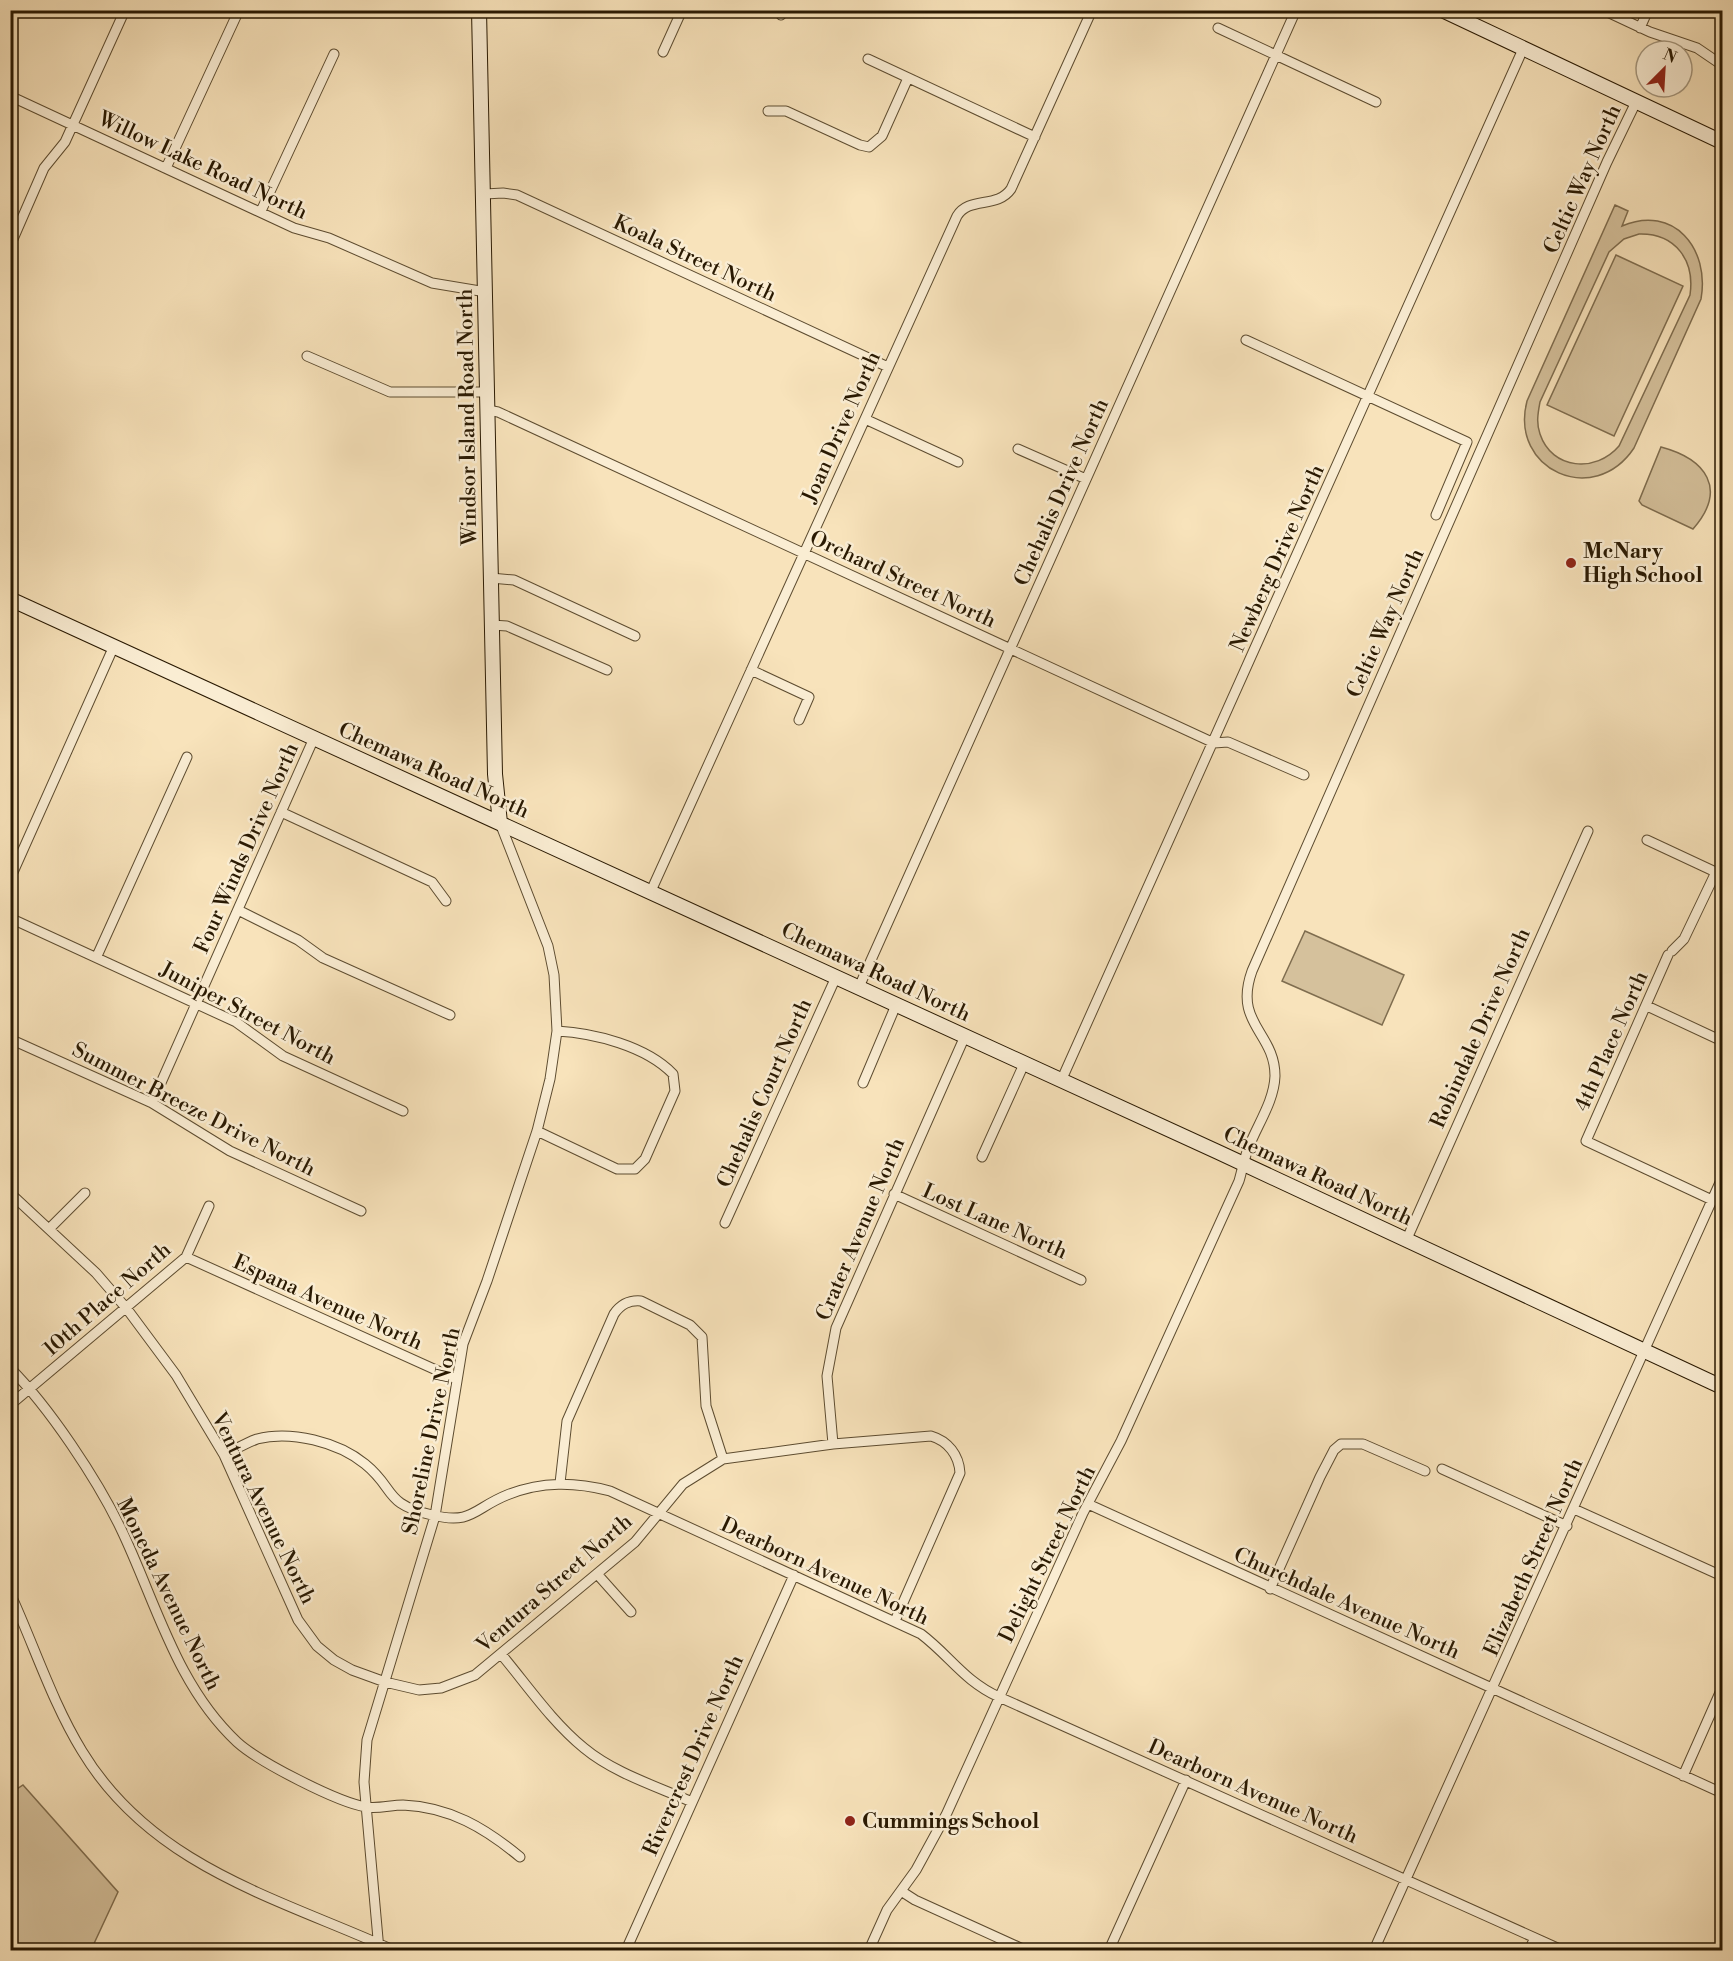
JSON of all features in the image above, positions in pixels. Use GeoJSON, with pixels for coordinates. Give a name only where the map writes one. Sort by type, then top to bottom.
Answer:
{"type":"FeatureCollection","features":[{"type":"Feature","properties":{"kind":"street"},"geometry":{"type":"LineString","coordinates":[[10,246],[45,168],[65,142],[125,10]]}},
{"type":"Feature","properties":{"kind":"street"},"geometry":{"type":"LineString","coordinates":[[166,168],[239,10]]}},
{"type":"Feature","properties":{"kind":"street","name":"Windsor Island Road North"},"geometry":{"type":"LineString","coordinates":[[480,10],[495,774],[500,823]]}},
{"type":"Feature","properties":{"kind":"street"},"geometry":{"type":"LineString","coordinates":[[663,52],[682,10]]}},
{"type":"Feature","properties":{"kind":"street","name":"Joan Drive North"},"geometry":{"type":"LineString","coordinates":[[651,891],[957,216],[964,207],[1000,201],[1006,196],[1092,10]]}},
{"type":"Feature","properties":{"kind":"street","name":"Chehalis Drive North"},"geometry":{"type":"LineString","coordinates":[[859,987],[1296,10]]}},
{"type":"Feature","properties":{"kind":"street"},"geometry":{"type":"LineString","coordinates":[[1442,10],[1722,142]]}},
{"type":"Feature","properties":{"kind":"street"},"geometry":{"type":"LineString","coordinates":[[1603,10],[1640,28],[1697,48],[1722,65]]}},
{"type":"Feature","properties":{"kind":"street"},"geometry":{"type":"LineString","coordinates":[[1640,28],[1648,10]]}},
{"type":"Feature","properties":{"kind":"street"},"geometry":{"type":"LineString","coordinates":[[1218,28],[1376,102]]}},
{"type":"Feature","properties":{"kind":"street","name":"Newberg Drive North"},"geometry":{"type":"LineString","coordinates":[[1061,1081],[1523,49]]}},
{"type":"Feature","properties":{"kind":"street"},"geometry":{"type":"LineString","coordinates":[[261,211],[334,54]]}},
{"type":"Feature","properties":{"kind":"street"},"geometry":{"type":"LineString","coordinates":[[868,59],[1035,137]]}},
{"type":"Feature","properties":{"kind":"street"},"geometry":{"type":"LineString","coordinates":[[768,111],[786,111],[860,146],[869,147],[882,136],[908,78]]}},
{"type":"Feature","properties":{"kind":"street","name":"Willow Lake Road North"},"geometry":{"type":"LineString","coordinates":[[10,96],[294,228],[340,242],[422,279],[443,286],[486,292]]}},
{"type":"Feature","properties":{"kind":"street","name":"Celtic Way North"},"geometry":{"type":"LineString","coordinates":[[1243,1165],[1271,1099],[1275,1075],[1271,1054],[1248,1011],[1247,990],[1252,971],[1636,102]]}},
{"type":"Feature","properties":{"kind":"street","name":"Koala Street North"},"geometry":{"type":"LineString","coordinates":[[485,195],[504,193],[517,195],[888,367]]}},
{"type":"Feature","properties":{"kind":"street"},"geometry":{"type":"LineString","coordinates":[[1246,340],[1467,442],[1436,515]]}},
{"type":"Feature","properties":{"kind":"street"},"geometry":{"type":"LineString","coordinates":[[307,356],[390,392],[488,392]]}},
{"type":"Feature","properties":{"kind":"street","name":"Orchard Street North"},"geometry":{"type":"LineString","coordinates":[[488,410],[498,412],[1214,743],[1228,742],[1304,775]]}},
{"type":"Feature","properties":{"kind":"street"},"geometry":{"type":"LineString","coordinates":[[865,419],[958,462]]}},
{"type":"Feature","properties":{"kind":"street"},"geometry":{"type":"LineString","coordinates":[[1018,449],[1086,480]]}},
{"type":"Feature","properties":{"kind":"street"},"geometry":{"type":"LineString","coordinates":[[491,578],[514,580],[635,636]]}},
{"type":"Feature","properties":{"kind":"street","name":"Chemawa Road North"},"geometry":{"type":"LineString","coordinates":[[10,599],[651,891],[1722,1387]]}},
{"type":"Feature","properties":{"kind":"street"},"geometry":{"type":"LineString","coordinates":[[492,625],[507,626],[607,670]]}},
{"type":"Feature","properties":{"kind":"street"},"geometry":{"type":"LineString","coordinates":[[10,879],[114,646]]}},
{"type":"Feature","properties":{"kind":"street"},"geometry":{"type":"LineString","coordinates":[[751,670],[809,697],[799,720]]}},
{"type":"Feature","properties":{"kind":"street","name":"Four Winds Drive North"},"geometry":{"type":"LineString","coordinates":[[152,1103],[314,738]]}},
{"type":"Feature","properties":{"kind":"street"},"geometry":{"type":"LineString","coordinates":[[97,956],[187,757]]}},
{"type":"Feature","properties":{"kind":"street"},"geometry":{"type":"LineString","coordinates":[[281,812],[432,882],[446,901]]}},
{"type":"Feature","properties":{"kind":"street","name":"Shoreline Drive North"},"geometry":{"type":"LineString","coordinates":[[378,1947],[366,1807],[366,1752],[435,1516],[463,1344],[487,1281],[537,1131],[550,1079],[558,1031],[554,975],[548,946],[500,823]]}},
{"type":"Feature","properties":{"kind":"street","name":"Robindale Drive North"},"geometry":{"type":"LineString","coordinates":[[1406,1240],[1588,831]]}},
{"type":"Feature","properties":{"kind":"street"},"geometry":{"type":"LineString","coordinates":[[1647,840],[1719,874]]}},
{"type":"Feature","properties":{"kind":"street","name":"4th Place North"},"geometry":{"type":"LineString","coordinates":[[1712,1200],[1586,1141],[1670,953],[1684,939],[1719,874]]}},
{"type":"Feature","properties":{"kind":"street"},"geometry":{"type":"LineString","coordinates":[[238,910],[298,940],[323,958],[450,1015]]}},
{"type":"Feature","properties":{"kind":"street","name":"Juniper Street North"},"geometry":{"type":"LineString","coordinates":[[10,918],[196,1002],[236,1022],[283,1056],[403,1111]]}},
{"type":"Feature","properties":{"kind":"street","name":"Chehalis Court North"},"geometry":{"type":"LineString","coordinates":[[725,1223],[836,977]]}},
{"type":"Feature","properties":{"kind":"street"},"geometry":{"type":"LineString","coordinates":[[863,1083],[896,1005]]}},
{"type":"Feature","properties":{"kind":"street"},"geometry":{"type":"LineString","coordinates":[[1647,1006],[1722,1041]]}},
{"type":"Feature","properties":{"kind":"street"},"geometry":{"type":"LineString","coordinates":[[537,1131],[617,1169],[635,1169],[645,1159],[675,1091],[673,1074],[658,1062],[606,1038],[588,1033],[558,1031]]}},
{"type":"Feature","properties":{"kind":"street","name":"Crater Avenue North"},"geometry":{"type":"LineString","coordinates":[[833,1444],[827,1376],[832,1340],[965,1036]]}},
{"type":"Feature","properties":{"kind":"street","name":"Summer Breeze Drive North"},"geometry":{"type":"LineString","coordinates":[[10,1039],[152,1103],[230,1151],[361,1211]]}},
{"type":"Feature","properties":{"kind":"street"},"geometry":{"type":"LineString","coordinates":[[982,1157],[1024,1064]]}},
{"type":"Feature","properties":{"kind":"street","name":"Delight Street North"},"geometry":{"type":"LineString","coordinates":[[869,1950],[887,1910],[931,1845],[946,1815],[1088,1504],[1126,1431],[1221,1222],[1243,1165]]}},
{"type":"Feature","properties":{"kind":"street","name":"Elizabeth Street North"},"geometry":{"type":"LineString","coordinates":[[1374,1950],[1494,1689],[1722,1178]]}},
{"type":"Feature","properties":{"kind":"street"},"geometry":{"type":"LineString","coordinates":[[50,1228],[85,1193]]}},
{"type":"Feature","properties":{"kind":"street","name":"Ventura Avenue North"},"geometry":{"type":"LineString","coordinates":[[10,1194],[50,1228],[127,1309],[176,1376],[224,1455],[298,1620],[317,1646],[334,1660],[385,1682]]}},
{"type":"Feature","properties":{"kind":"street","name":"Lost Lane North"},"geometry":{"type":"LineString","coordinates":[[894,1194],[1081,1280]]}},
{"type":"Feature","properties":{"kind":"street","name":"10th Place North"},"geometry":{"type":"LineString","coordinates":[[10,1405],[127,1309],[186,1257],[209,1206]]}},
{"type":"Feature","properties":{"kind":"street","name":"Espana Avenue North"},"geometry":{"type":"LineString","coordinates":[[186,1257],[456,1379]]}},
{"type":"Feature","properties":{"kind":"street"},"geometry":{"type":"LineString","coordinates":[[560,1483],[567,1421],[614,1314],[624,1303],[632,1300],[641,1301],[690,1325],[702,1337],[706,1406],[723,1459]]}},
{"type":"Feature","properties":{"kind":"street","name":"Moneda Avenue North"},"geometry":{"type":"LineString","coordinates":[[10,1368],[31,1389],[84,1467],[120,1527],[187,1679],[204,1707],[238,1743],[268,1765],[366,1807]]}},
{"type":"Feature","properties":{"kind":"street","name":"Dearborn Avenue North"},"geometry":{"type":"LineString","coordinates":[[224,1455],[256,1440],[282,1436],[321,1443],[365,1464],[402,1506],[435,1516],[464,1518],[505,1496],[527,1488],[560,1483],[585,1485],[610,1491],[921,1634],[940,1648],[970,1682],[999,1698],[1562,1950]]}},
{"type":"Feature","properties":{"kind":"street","name":"Ventura Street North"},"geometry":{"type":"LineString","coordinates":[[385,1682],[419,1690],[441,1688],[475,1675],[635,1542],[683,1484],[723,1459],[833,1444],[921,1436],[940,1439],[956,1455],[960,1473],[895,1621]]}},
{"type":"Feature","properties":{"kind":"street"},"geometry":{"type":"LineString","coordinates":[[1270,1589],[1320,1477],[1334,1450],[1341,1444],[1351,1442],[1363,1444],[1425,1471]]}},
{"type":"Feature","properties":{"kind":"street"},"geometry":{"type":"LineString","coordinates":[[1442,1468],[1567,1526]]}},
{"type":"Feature","properties":{"kind":"street","name":"Churchdale Avenue North"},"geometry":{"type":"LineString","coordinates":[[1088,1504],[1270,1589],[1722,1793]]}},
{"type":"Feature","properties":{"kind":"street"},"geometry":{"type":"LineString","coordinates":[[1575,1509],[1722,1576]]}},
{"type":"Feature","properties":{"kind":"street"},"geometry":{"type":"LineString","coordinates":[[598,1575],[631,1612]]}},
{"type":"Feature","properties":{"kind":"street","name":"Rivercrest Drive North"},"geometry":{"type":"LineString","coordinates":[[626,1950],[794,1575]]}},
{"type":"Feature","properties":{"kind":"street"},"geometry":{"type":"LineString","coordinates":[[10,1593],[67,1725],[103,1781],[135,1816],[162,1840],[205,1868],[378,1947],[393,1950]]}},
{"type":"Feature","properties":{"kind":"street"},"geometry":{"type":"LineString","coordinates":[[501,1654],[565,1730],[585,1749],[610,1765],[692,1802]]}},
{"type":"Feature","properties":{"kind":"street"},"geometry":{"type":"LineString","coordinates":[[1683,1776],[1722,1688]]}},
{"type":"Feature","properties":{"kind":"street"},"geometry":{"type":"LineString","coordinates":[[1109,1950],[1186,1780]]}},
{"type":"Feature","properties":{"kind":"street"},"geometry":{"type":"LineString","coordinates":[[366,1807],[402,1806],[449,1813],[493,1835],[520,1857]]}},
{"type":"Feature","properties":{"kind":"street"},"geometry":{"type":"LineString","coordinates":[[901,1891],[915,1900],[1025,1950]]}},
{"type":"Feature","properties":{"kind":"street"},"geometry":{"type":"LineString","coordinates":[[1529,1950],[1534,1938]]}},
{"type":"Feature","properties":{"kind":"shaded area"},"geometry":{"type":"Polygon","coordinates":[[[1615,205],[1628,211],[1622,226],[1641,221],[1658,221],[1672,226],[1684,235],[1694,248],[1700,263],[1701,299],[1634,448],[1617,466],[1598,476],[1578,478],[1559,473],[1542,462],[1530,446],[1525,425],[1527,401],[1615,205]],[[1639,234],[1624,239],[1609,252],[1540,402],[1538,422],[1540,434],[1554,455],[1564,461],[1587,464],[1599,461],[1619,446],[1690,295],[1691,283],[1686,260],[1673,244],[1652,235],[1639,234]]]}},
{"type":"Feature","properties":{"kind":"shaded area"},"geometry":{"type":"Polygon","coordinates":[[[1616,255],[1683,286],[1614,436],[1547,405],[1616,255]]]}},
{"type":"Feature","properties":{"kind":"shaded area"},"geometry":{"type":"Polygon","coordinates":[[[1661,447],[1690,459],[1707,478],[1710,489],[1709,501],[1704,514],[1693,529],[1642,505],[1639,501],[1661,447]]]}},
{"type":"Feature","properties":{"kind":"shaded area"},"geometry":{"type":"Polygon","coordinates":[[[1305,931],[1404,975],[1382,1025],[1282,981],[1305,931]]]}},
{"type":"Feature","properties":{"kind":"shaded area"},"geometry":{"type":"Polygon","coordinates":[[[23,1785],[118,1892],[91,1950],[12,1950],[11,1793],[23,1785]]]}},
{"type":"Feature","properties":{"kind":"place","name":"McNary High School"},"geometry":{"type":"Point","coordinates":[1571,563]}},
{"type":"Feature","properties":{"kind":"place","name":"Cummings School"},"geometry":{"type":"Point","coordinates":[850,1821]}}]}
